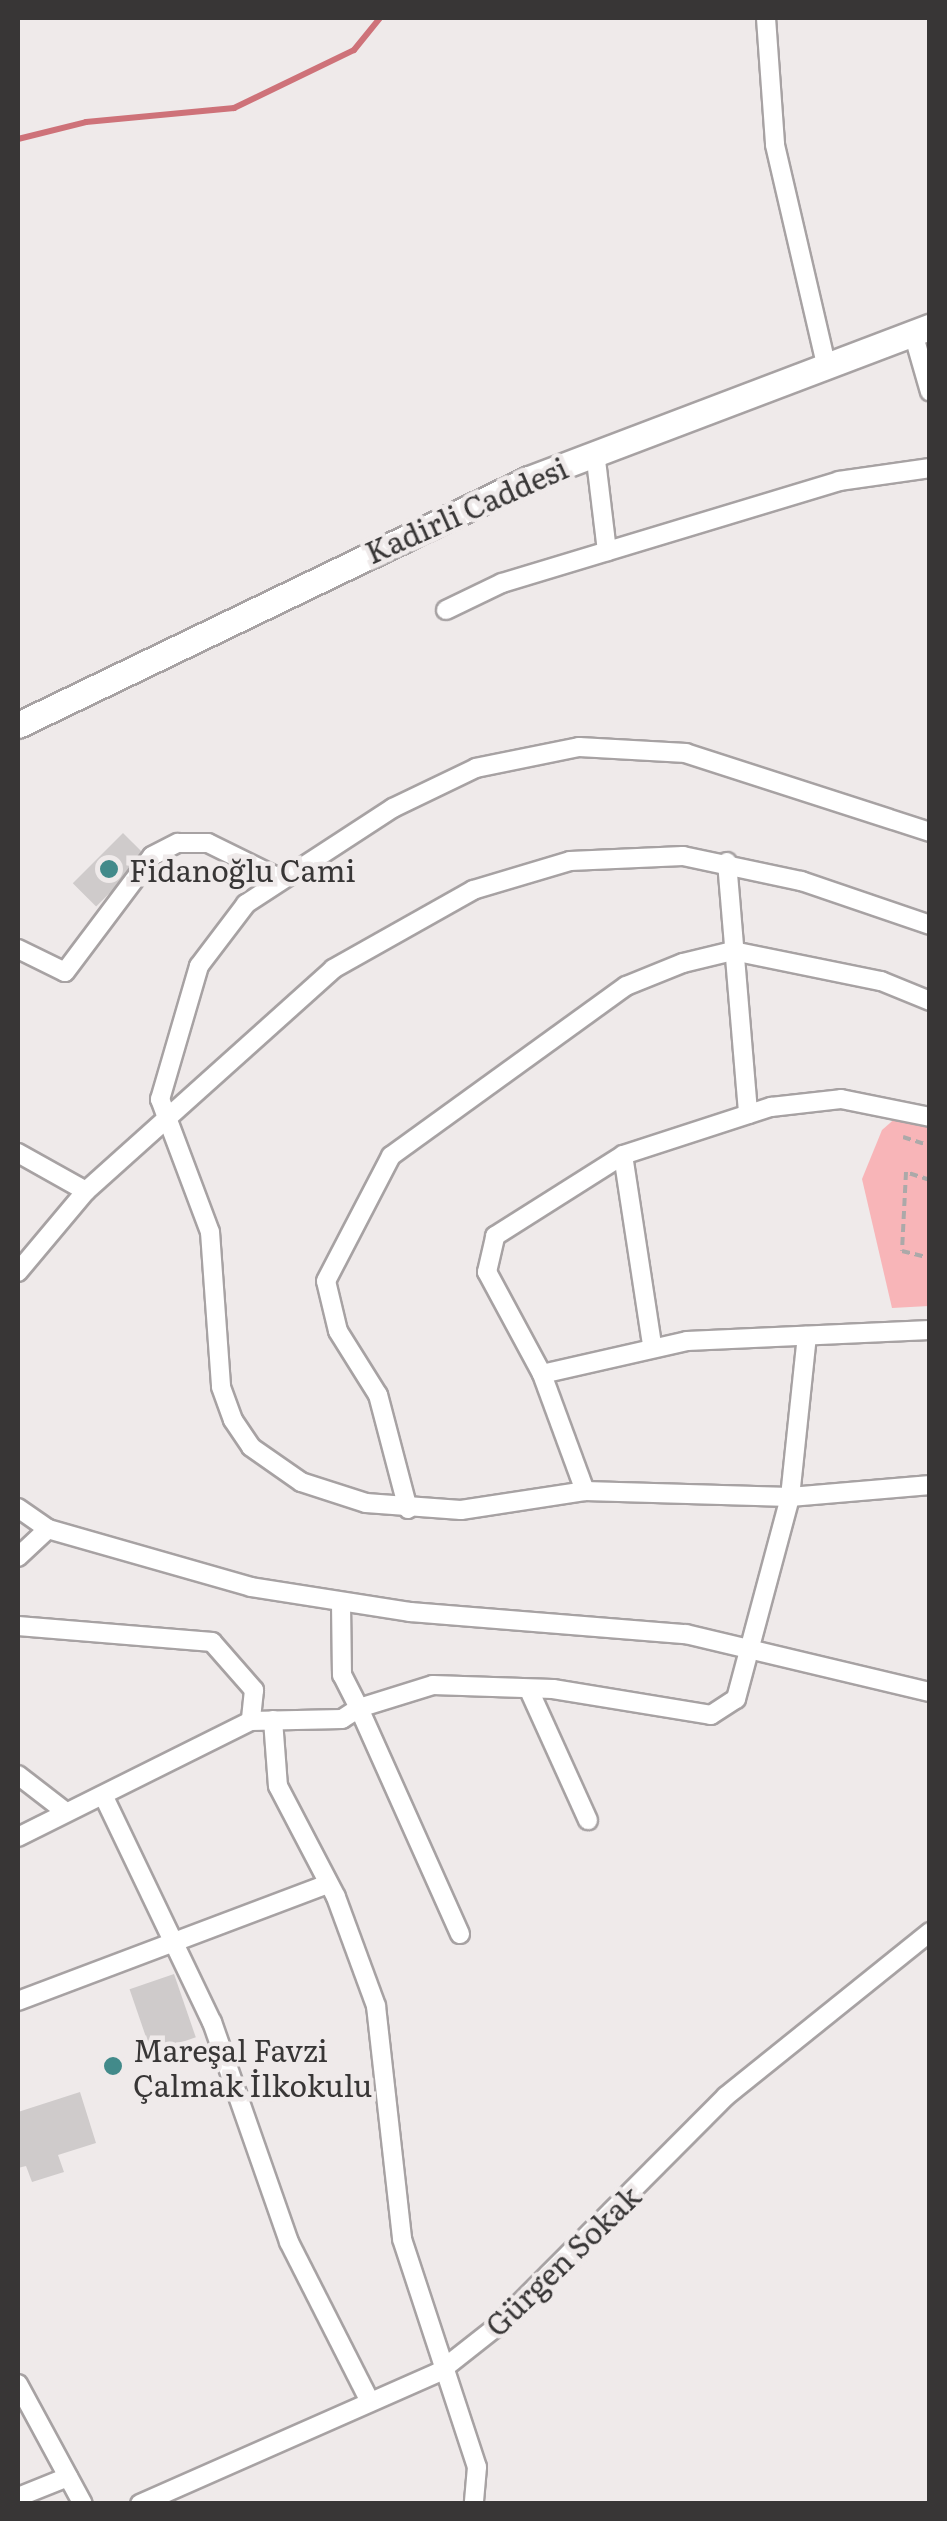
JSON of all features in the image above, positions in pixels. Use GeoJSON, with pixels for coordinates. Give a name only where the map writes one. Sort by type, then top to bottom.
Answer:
{"type":"FeatureCollection","features":[{"type":"Feature","properties":{"kind":"main road","name":"Kadirli Caddesi"},"geometry":{"type":"LineString","coordinates":[[18,725],[595,452],[922,330]]}},
{"type":"Feature","properties":{"kind":"street"},"geometry":{"type":"LineString","coordinates":[[766,18],[776,146],[826,364]]}},
{"type":"Feature","properties":{"kind":"street"},"geometry":{"type":"LineString","coordinates":[[922,330],[930,392]]}},
{"type":"Feature","properties":{"kind":"street"},"geometry":{"type":"LineString","coordinates":[[595,452],[607,551]]}},
{"type":"Feature","properties":{"kind":"street"},"geometry":{"type":"LineString","coordinates":[[446,610],[607,551],[839,482],[930,468]]}},
{"type":"Feature","properties":{"kind":"street"},"geometry":{"type":"LineString","coordinates":[[930,832],[686,753],[579,747],[426,789],[278,877],[199,966],[161,1077],[165,1116],[210,1232],[221,1386],[233,1420],[251,1446],[302,1482],[408,1510],[585,1492],[790,1497],[930,1484]]}},
{"type":"Feature","properties":{"kind":"street"},"geometry":{"type":"LineString","coordinates":[[18,949],[64,972],[152,856],[178,843],[208,843],[278,877]]}},
{"type":"Feature","properties":{"kind":"street"},"geometry":{"type":"LineString","coordinates":[[18,1272],[86,1191],[333,969],[473,890],[606,857],[726,862],[930,925]]}},
{"type":"Feature","properties":{"kind":"street"},"geometry":{"type":"LineString","coordinates":[[726,862],[748,1114]]}},
{"type":"Feature","properties":{"kind":"street"},"geometry":{"type":"LineString","coordinates":[[408,1510],[378,1396],[338,1331],[326,1282],[391,1156],[626,986],[734,951],[881,980],[930,1000]]}},
{"type":"Feature","properties":{"kind":"street"},"geometry":{"type":"LineString","coordinates":[[585,1492],[542,1374],[494,1292],[488,1252],[511,1221],[623,1154],[748,1114],[841,1098],[930,1117]]}},
{"type":"Feature","properties":{"kind":"street"},"geometry":{"type":"LineString","coordinates":[[18,1153],[86,1191]]}},
{"type":"Feature","properties":{"kind":"street"},"geometry":{"type":"LineString","coordinates":[[623,1154],[652,1345]]}},
{"type":"Feature","properties":{"kind":"street"},"geometry":{"type":"LineString","coordinates":[[542,1374],[652,1345],[930,1330]]}},
{"type":"Feature","properties":{"kind":"street"},"geometry":{"type":"LineString","coordinates":[[18,1837],[62,1809],[104,1797],[251,1721],[342,1719],[358,1708],[433,1685],[529,1690],[711,1715],[736,1699],[752,1653],[790,1497],[807,1336]]}},
{"type":"Feature","properties":{"kind":"street"},"geometry":{"type":"LineString","coordinates":[[18,1508],[48,1528],[341,1604],[686,1634],[752,1653],[930,1692]]}},
{"type":"Feature","properties":{"kind":"street"},"geometry":{"type":"LineString","coordinates":[[18,1556],[48,1528]]}},
{"type":"Feature","properties":{"kind":"street"},"geometry":{"type":"LineString","coordinates":[[341,1604],[342,1675],[460,1934]]}},
{"type":"Feature","properties":{"kind":"street"},"geometry":{"type":"LineString","coordinates":[[18,1626],[212,1642],[254,1690],[251,1721]]}},
{"type":"Feature","properties":{"kind":"street"},"geometry":{"type":"LineString","coordinates":[[529,1690],[588,1820]]}},
{"type":"Feature","properties":{"kind":"street"},"geometry":{"type":"LineString","coordinates":[[273,1720],[278,1786],[328,1884],[376,2006],[402,2239],[439,2372],[477,2467],[474,2504]]}},
{"type":"Feature","properties":{"kind":"street"},"geometry":{"type":"LineString","coordinates":[[18,1775],[62,1809]]}},
{"type":"Feature","properties":{"kind":"street"},"geometry":{"type":"LineString","coordinates":[[104,1797],[174,1936],[289,2242],[370,2402]]}},
{"type":"Feature","properties":{"kind":"street"},"geometry":{"type":"LineString","coordinates":[[18,2001],[174,1936],[328,1884]]}},
{"type":"Feature","properties":{"kind":"street","name":"Gürgen Sokak"},"geometry":{"type":"LineString","coordinates":[[140,2504],[439,2372],[496,2328],[726,2096],[930,1932]]}},
{"type":"Feature","properties":{"kind":"street"},"geometry":{"type":"LineString","coordinates":[[18,2384],[83,2504]]}},
{"type":"Feature","properties":{"kind":"street"},"geometry":{"type":"LineString","coordinates":[[18,2497],[68,2477]]}},
{"type":"Feature","properties":{"kind":"path"},"geometry":{"type":"LineString","coordinates":[[903,1138],[930,1146]]}},
{"type":"Feature","properties":{"kind":"path"},"geometry":{"type":"LineString","coordinates":[[930,1180],[906,1172],[902,1251],[930,1258]]}},
{"type":"Feature","properties":{"kind":"shaded area"},"geometry":{"type":"Polygon","coordinates":[[[906,1109],[929,1117],[929,1306],[892,1308],[862,1179],[882,1130],[906,1109]]]}},
{"type":"Feature","properties":{"kind":"building","name":"Fidanoğlu Cami"},"geometry":{"type":"Polygon","coordinates":[[[123,833],[146,856],[96,907],[73,883],[123,833]]]}},
{"type":"Feature","properties":{"kind":"building"},"geometry":{"type":"Polygon","coordinates":[[[174,1974],[196,2037],[151,2053],[130,1989],[174,1974]]]}},
{"type":"Feature","properties":{"kind":"building"},"geometry":{"type":"Polygon","coordinates":[[[80,2092],[96,2143],[58,2155],[64,2172],[32,2182],[26,2166],[18,2168],[18,2112],[80,2092]]]}},
{"type":"Feature","properties":{"kind":"waterway"},"geometry":{"type":"LineString","coordinates":[[18,139],[86,122],[234,108],[354,50],[380,18]]}},
{"type":"Feature","properties":{"kind":"place","name":"Fidanoğlu Cami"},"geometry":{"type":"Point","coordinates":[109,869]}},
{"type":"Feature","properties":{"kind":"place","name":"Mareşal Favzi Çalmak İlkokulu"},"geometry":{"type":"Point","coordinates":[113,2066]}}]}
